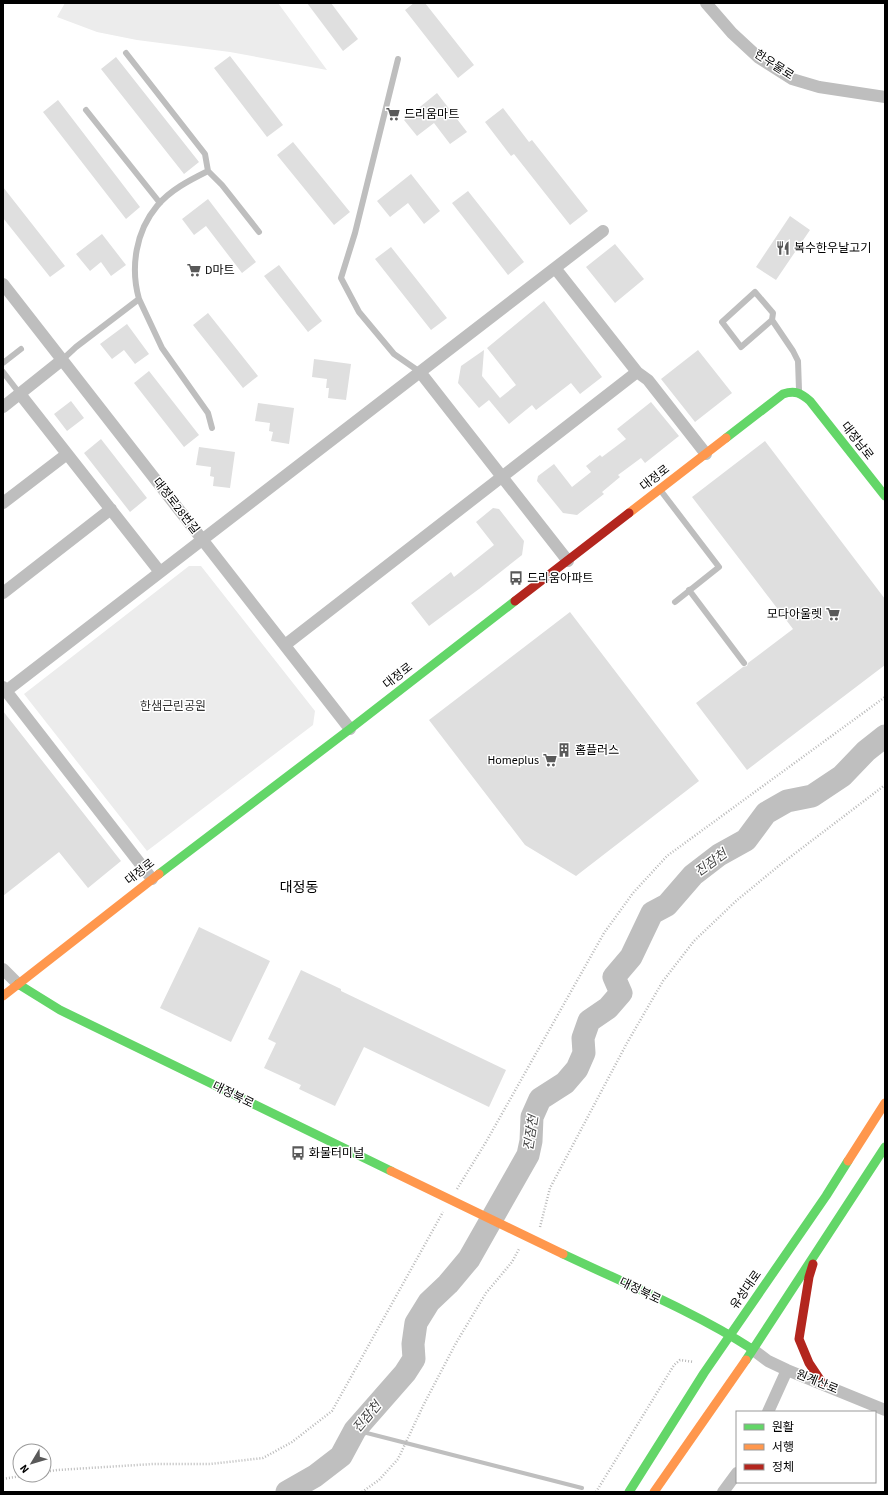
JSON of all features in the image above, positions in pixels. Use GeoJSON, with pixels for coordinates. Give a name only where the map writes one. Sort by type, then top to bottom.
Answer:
{"type":"FeatureCollection","features":[{"type":"Feature","properties":{"kind":"street","name":"한우물로"},"geometry":{"type":"LineString","coordinates":[[706,3],[732,33],[759,58],[792,79],[819,87],[885,97]]}},
{"type":"Feature","properties":{"kind":"street"},"geometry":{"type":"LineString","coordinates":[[152,879],[5,689],[203,540],[603,231]]}},
{"type":"Feature","properties":{"kind":"street"},"geometry":{"type":"LineString","coordinates":[[555,268],[637,372],[648,380],[706,454]]}},
{"type":"Feature","properties":{"kind":"street","name":"대정로28번길"},"geometry":{"type":"LineString","coordinates":[[3,284],[350,729]]}},
{"type":"Feature","properties":{"kind":"street"},"geometry":{"type":"LineString","coordinates":[[3,407],[62,360]]}},
{"type":"Feature","properties":{"kind":"street"},"geometry":{"type":"LineString","coordinates":[[420,372],[568,561]]}},
{"type":"Feature","properties":{"kind":"street"},"geometry":{"type":"LineString","coordinates":[[285,645],[637,372]]}},
{"type":"Feature","properties":{"kind":"street","name":"대정로"},"geometry":{"type":"LineString","coordinates":[[3,996],[152,879],[350,729],[783,394],[790,391],[799,392]]}},
{"type":"Feature","properties":{"kind":"street","name":"대정남로"},"geometry":{"type":"LineString","coordinates":[[799,392],[810,401],[885,496]]}},
{"type":"Feature","properties":{"kind":"street"},"geometry":{"type":"LineString","coordinates":[[20,394],[160,572]]}},
{"type":"Feature","properties":{"kind":"street"},"geometry":{"type":"LineString","coordinates":[[3,503],[67,454]]}},
{"type":"Feature","properties":{"kind":"street"},"geometry":{"type":"LineString","coordinates":[[3,593],[111,509]]}},
{"type":"Feature","properties":{"kind":"street","name":"대정북로"},"geometry":{"type":"LineString","coordinates":[[3,969],[18,984],[60,1010],[470,1210],[693,1316],[730,1335],[752,1349]]}},
{"type":"Feature","properties":{"kind":"street","name":"유성대로"},"geometry":{"type":"LineString","coordinates":[[629,1492],[730,1335],[826,1196],[885,1103]]}},
{"type":"Feature","properties":{"kind":"street"},"geometry":{"type":"LineString","coordinates":[[654,1492],[731,1384],[752,1349],[885,1147]]}},
{"type":"Feature","properties":{"kind":"street"},"geometry":{"type":"LineString","coordinates":[[817,1249],[809,1277],[799,1339],[809,1363],[823,1384]]}},
{"type":"Feature","properties":{"kind":"street","name":"원계산로"},"geometry":{"type":"LineString","coordinates":[[752,1349],[768,1361],[787,1370],[885,1410]]}},
{"type":"Feature","properties":{"kind":"street"},"geometry":{"type":"LineString","coordinates":[[768,1411],[787,1370]]}},
{"type":"Feature","properties":{"kind":"street"},"geometry":{"type":"LineString","coordinates":[[723,1492],[736,1474]]}},
{"type":"Feature","properties":{"kind":"lane"},"geometry":{"type":"LineString","coordinates":[[126,53],[205,154],[208,171],[222,185],[259,232]]}},
{"type":"Feature","properties":{"kind":"lane"},"geometry":{"type":"LineString","coordinates":[[398,59],[355,233],[341,278],[360,312],[394,354],[420,372]]}},
{"type":"Feature","properties":{"kind":"lane"},"geometry":{"type":"LineString","coordinates":[[86,110],[160,203]]}},
{"type":"Feature","properties":{"kind":"lane"},"geometry":{"type":"LineString","coordinates":[[208,171],[178,188],[160,203],[146,221],[140,238],[134,271],[135,284],[139,299],[162,348],[208,414],[212,428]]}},
{"type":"Feature","properties":{"kind":"lane"},"geometry":{"type":"LineString","coordinates":[[772,320],[741,347],[722,322],[755,292],[773,313],[772,320],[798,361],[799,392]]}},
{"type":"Feature","properties":{"kind":"lane"},"geometry":{"type":"LineString","coordinates":[[62,360],[76,347],[139,299]]}},
{"type":"Feature","properties":{"kind":"lane"},"geometry":{"type":"LineString","coordinates":[[3,363],[21,349]]}},
{"type":"Feature","properties":{"kind":"lane"},"geometry":{"type":"LineString","coordinates":[[3,372],[20,394]]}},
{"type":"Feature","properties":{"kind":"lane"},"geometry":{"type":"LineString","coordinates":[[660,490],[719,567],[675,602]]}},
{"type":"Feature","properties":{"kind":"lane"},"geometry":{"type":"LineString","coordinates":[[689,590],[744,663]]}},
{"type":"Feature","properties":{"kind":"path"},"geometry":{"type":"LineString","coordinates":[[52,1471],[153,1464],[210,1464],[263,1458],[292,1442],[332,1411],[450,1200],[486,1142],[604,933],[633,893],[667,856],[885,697]]}},
{"type":"Feature","properties":{"kind":"path"},"geometry":{"type":"LineString","coordinates":[[542,1220],[550,1188],[627,1043],[663,981],[694,941],[736,901],[781,864],[885,785]]}},
{"type":"Feature","properties":{"kind":"path"},"geometry":{"type":"LineString","coordinates":[[362,1492],[378,1480],[398,1459],[408,1436],[456,1342],[486,1293],[512,1262],[526,1236]]}},
{"type":"Feature","properties":{"kind":"path"},"geometry":{"type":"LineString","coordinates":[[596,1492],[674,1365],[680,1360],[696,1362]]}},
{"type":"Feature","properties":{"kind":"green space"},"geometry":{"type":"Polygon","coordinates":[[[65,3],[278,3],[327,70],[230,52],[137,40],[97,32],[57,17],[65,3]]]}},
{"type":"Feature","properties":{"kind":"green space","name":"한샘근린공원"},"geometry":{"type":"Polygon","coordinates":[[[189,566],[201,566],[315,711],[313,725],[147,851],[24,694],[189,566]]]}},
{"type":"Feature","properties":{"kind":"building"},"geometry":{"type":"Polygon","coordinates":[[[307,3],[331,3],[358,39],[343,51],[307,3]]]}},
{"type":"Feature","properties":{"kind":"building"},"geometry":{"type":"Polygon","coordinates":[[[414,3],[425,3],[474,65],[458,78],[405,10],[414,3]]]}},
{"type":"Feature","properties":{"kind":"building"},"geometry":{"type":"Polygon","coordinates":[[[230,56],[283,125],[267,137],[214,68],[230,56]]]}},
{"type":"Feature","properties":{"kind":"building"},"geometry":{"type":"Polygon","coordinates":[[[116,57],[199,162],[184,174],[101,69],[116,57]]]}},
{"type":"Feature","properties":{"kind":"building"},"geometry":{"type":"Polygon","coordinates":[[[437,93],[467,132],[450,144],[434,123],[417,136],[404,120],[437,93]]]}},
{"type":"Feature","properties":{"kind":"building"},"geometry":{"type":"Polygon","coordinates":[[[58,100],[140,207],[126,219],[43,112],[58,100]]]}},
{"type":"Feature","properties":{"kind":"building"},"geometry":{"type":"Polygon","coordinates":[[[503,108],[529,142],[532,140],[588,211],[570,225],[514,154],[511,156],[485,122],[503,108]]]}},
{"type":"Feature","properties":{"kind":"building"},"geometry":{"type":"Polygon","coordinates":[[[293,142],[350,212],[334,225],[277,155],[293,142]]]}},
{"type":"Feature","properties":{"kind":"building"},"geometry":{"type":"Polygon","coordinates":[[[411,174],[440,211],[424,224],[408,203],[390,217],[377,201],[411,174]]]}},
{"type":"Feature","properties":{"kind":"building"},"geometry":{"type":"Polygon","coordinates":[[[3,187],[65,266],[50,277],[3,218],[3,187]]]}},
{"type":"Feature","properties":{"kind":"building"},"geometry":{"type":"Polygon","coordinates":[[[468,191],[524,262],[508,275],[452,203],[468,191]]]}},
{"type":"Feature","properties":{"kind":"building"},"geometry":{"type":"Polygon","coordinates":[[[208,199],[256,262],[242,273],[206,226],[194,235],[182,219],[208,199]]]}},
{"type":"Feature","properties":{"kind":"building","name":"복수한우날고기"},"geometry":{"type":"Polygon","coordinates":[[[790,216],[810,230],[776,280],[756,267],[790,216]]]}},
{"type":"Feature","properties":{"kind":"building"},"geometry":{"type":"Polygon","coordinates":[[[102,234],[126,265],[111,276],[101,262],[90,271],[76,254],[102,234]]]}},
{"type":"Feature","properties":{"kind":"building"},"geometry":{"type":"Polygon","coordinates":[[[615,244],[644,279],[615,303],[586,267],[615,244]]]}},
{"type":"Feature","properties":{"kind":"building"},"geometry":{"type":"Polygon","coordinates":[[[391,247],[447,318],[431,330],[375,259],[391,247]]]}},
{"type":"Feature","properties":{"kind":"building"},"geometry":{"type":"Polygon","coordinates":[[[279,265],[322,321],[308,332],[264,276],[279,265]]]}},
{"type":"Feature","properties":{"kind":"building"},"geometry":{"type":"Polygon","coordinates":[[[544,301],[602,377],[580,394],[571,383],[536,410],[532,405],[509,424],[489,400],[479,408],[458,383],[461,366],[484,350],[482,376],[500,398],[516,385],[487,348],[544,301]]]}},
{"type":"Feature","properties":{"kind":"building"},"geometry":{"type":"Polygon","coordinates":[[[208,313],[258,376],[243,388],[193,325],[208,313]]]}},
{"type":"Feature","properties":{"kind":"building"},"geometry":{"type":"Polygon","coordinates":[[[127,324],[149,354],[135,364],[124,350],[112,359],[100,344],[127,324]]]}},
{"type":"Feature","properties":{"kind":"building"},"geometry":{"type":"Polygon","coordinates":[[[698,350],[732,393],[695,422],[661,379],[698,350]]]}},
{"type":"Feature","properties":{"kind":"building"},"geometry":{"type":"Polygon","coordinates":[[[314,359],[351,364],[346,400],[328,398],[329,388],[326,388],[327,379],[312,377],[314,359]]]}},
{"type":"Feature","properties":{"kind":"building"},"geometry":{"type":"Polygon","coordinates":[[[149,371],[199,435],[184,447],[134,383],[149,371]]]}},
{"type":"Feature","properties":{"kind":"building"},"geometry":{"type":"Polygon","coordinates":[[[71,401],[84,418],[67,431],[54,414],[71,401]]]}},
{"type":"Feature","properties":{"kind":"building"},"geometry":{"type":"Polygon","coordinates":[[[651,402],[679,436],[645,463],[641,458],[618,475],[620,477],[602,492],[604,494],[577,515],[563,513],[537,481],[538,476],[554,464],[572,487],[591,472],[586,466],[600,455],[602,457],[626,439],[617,429],[651,402]]]}},
{"type":"Feature","properties":{"kind":"building"},"geometry":{"type":"Polygon","coordinates":[[[258,403],[294,408],[289,444],[271,441],[273,432],[269,431],[270,423],[255,421],[258,403]]]}},
{"type":"Feature","properties":{"kind":"building"},"geometry":{"type":"Polygon","coordinates":[[[101,439],[147,498],[130,512],[84,453],[101,439]]]}},
{"type":"Feature","properties":{"kind":"building","name":"모다아울렛"},"geometry":{"type":"Polygon","coordinates":[[[765,441],[885,599],[885,665],[747,770],[696,703],[743,667],[747,666],[748,663],[793,629],[692,497],[765,441]]]}},
{"type":"Feature","properties":{"kind":"building"},"geometry":{"type":"Polygon","coordinates":[[[199,447],[235,452],[230,488],[213,486],[214,477],[210,476],[211,467],[196,465],[199,447]]]}},
{"type":"Feature","properties":{"kind":"building"},"geometry":{"type":"Polygon","coordinates":[[[493,508],[499,509],[524,541],[522,555],[429,626],[411,603],[451,572],[454,577],[494,545],[476,522],[493,508]]]}},
{"type":"Feature","properties":{"kind":"building","name":"홈플러스"},"geometry":{"type":"Polygon","coordinates":[[[570,612],[699,781],[576,876],[525,845],[429,720],[570,612]]]}},
{"type":"Feature","properties":{"kind":"building"},"geometry":{"type":"Polygon","coordinates":[[[3,711],[121,861],[88,888],[59,852],[3,896],[3,711]]]}},
{"type":"Feature","properties":{"kind":"building"},"geometry":{"type":"Polygon","coordinates":[[[199,927],[270,961],[231,1042],[160,1008],[199,927]]]}},
{"type":"Feature","properties":{"kind":"building"},"geometry":{"type":"Polygon","coordinates":[[[301,970],[341,989],[341,991],[506,1070],[489,1107],[364,1047],[335,1106],[299,1089],[301,1085],[264,1068],[276,1043],[268,1039],[301,970]]]}},
{"type":"Feature","properties":{"kind":"waterway","name":"진잠천"},"geometry":{"type":"LineString","coordinates":[[287,1492],[315,1476],[341,1456],[355,1430],[405,1373],[414,1359],[413,1344],[416,1323],[429,1302],[448,1284],[469,1259],[528,1155],[531,1141],[532,1117],[540,1099],[565,1083],[577,1069],[584,1053],[583,1038],[589,1021],[608,1008],[621,993],[614,977],[631,957],[652,913],[667,905],[693,875],[719,855],[746,840],[766,813],[787,801],[812,796],[842,776],[866,751],[885,736]]}},
{"type":"Feature","properties":{"kind":"waterway"},"geometry":{"type":"LineString","coordinates":[[355,1430],[582,1488]]}},
{"type":"Feature","properties":{"kind":"traffic: fast"},"geometry":{"type":"LineString","coordinates":[[726,438],[783,394],[791,392],[798,393],[810,401],[885,496]]}},
{"type":"Feature","properties":{"kind":"traffic: fast"},"geometry":{"type":"LineString","coordinates":[[159,874],[515,601]]}},
{"type":"Feature","properties":{"kind":"traffic: fast"},"geometry":{"type":"LineString","coordinates":[[18,984],[60,1010],[391,1171]]}},
{"type":"Feature","properties":{"kind":"traffic: fast"},"geometry":{"type":"LineString","coordinates":[[746,1360],[885,1147]]}},
{"type":"Feature","properties":{"kind":"traffic: fast"},"geometry":{"type":"LineString","coordinates":[[629,1492],[704,1373],[826,1196],[848,1161]]}},
{"type":"Feature","properties":{"kind":"traffic: fast"},"geometry":{"type":"LineString","coordinates":[[563,1254],[683,1310],[730,1335],[752,1349]]}},
{"type":"Feature","properties":{"kind":"traffic: slow"},"geometry":{"type":"LineString","coordinates":[[629,513],[726,438]]}},
{"type":"Feature","properties":{"kind":"traffic: slow"},"geometry":{"type":"LineString","coordinates":[[3,996],[159,874]]}},
{"type":"Feature","properties":{"kind":"traffic: slow"},"geometry":{"type":"LineString","coordinates":[[848,1161],[885,1103]]}},
{"type":"Feature","properties":{"kind":"traffic: slow"},"geometry":{"type":"LineString","coordinates":[[391,1171],[563,1254]]}},
{"type":"Feature","properties":{"kind":"traffic: slow"},"geometry":{"type":"LineString","coordinates":[[654,1492],[746,1360]]}},
{"type":"Feature","properties":{"kind":"traffic: jam"},"geometry":{"type":"LineString","coordinates":[[515,601],[629,513]]}},
{"type":"Feature","properties":{"kind":"traffic: jam"},"geometry":{"type":"LineString","coordinates":[[813,1264],[809,1277],[799,1339],[809,1363],[823,1384]]}},
{"type":"Feature","properties":{"kind":"place","name":"드리움마트"},"geometry":{"type":"Point","coordinates":[393,114]}},
{"type":"Feature","properties":{"kind":"place","name":"복수한우날고기"},"geometry":{"type":"Point","coordinates":[783,248]}},
{"type":"Feature","properties":{"kind":"place","name":"D마트"},"geometry":{"type":"Point","coordinates":[194,270]}},
{"type":"Feature","properties":{"kind":"place","name":"드리움아파트"},"geometry":{"type":"Point","coordinates":[516,578]}},
{"type":"Feature","properties":{"kind":"place","name":"모다아울렛"},"geometry":{"type":"Point","coordinates":[833,614]}},
{"type":"Feature","properties":{"kind":"place","name":"홈플러스"},"geometry":{"type":"Point","coordinates":[564,750]}},
{"type":"Feature","properties":{"kind":"place","name":"Homeplus"},"geometry":{"type":"Point","coordinates":[550,760]}},
{"type":"Feature","properties":{"kind":"place","name":"화물터미널"},"geometry":{"type":"Point","coordinates":[298,1153]}},
{"type":"Feature","properties":{"kind":"district","name":"대정동"},"geometry":{"type":"Point","coordinates":[299,888]}}]}
